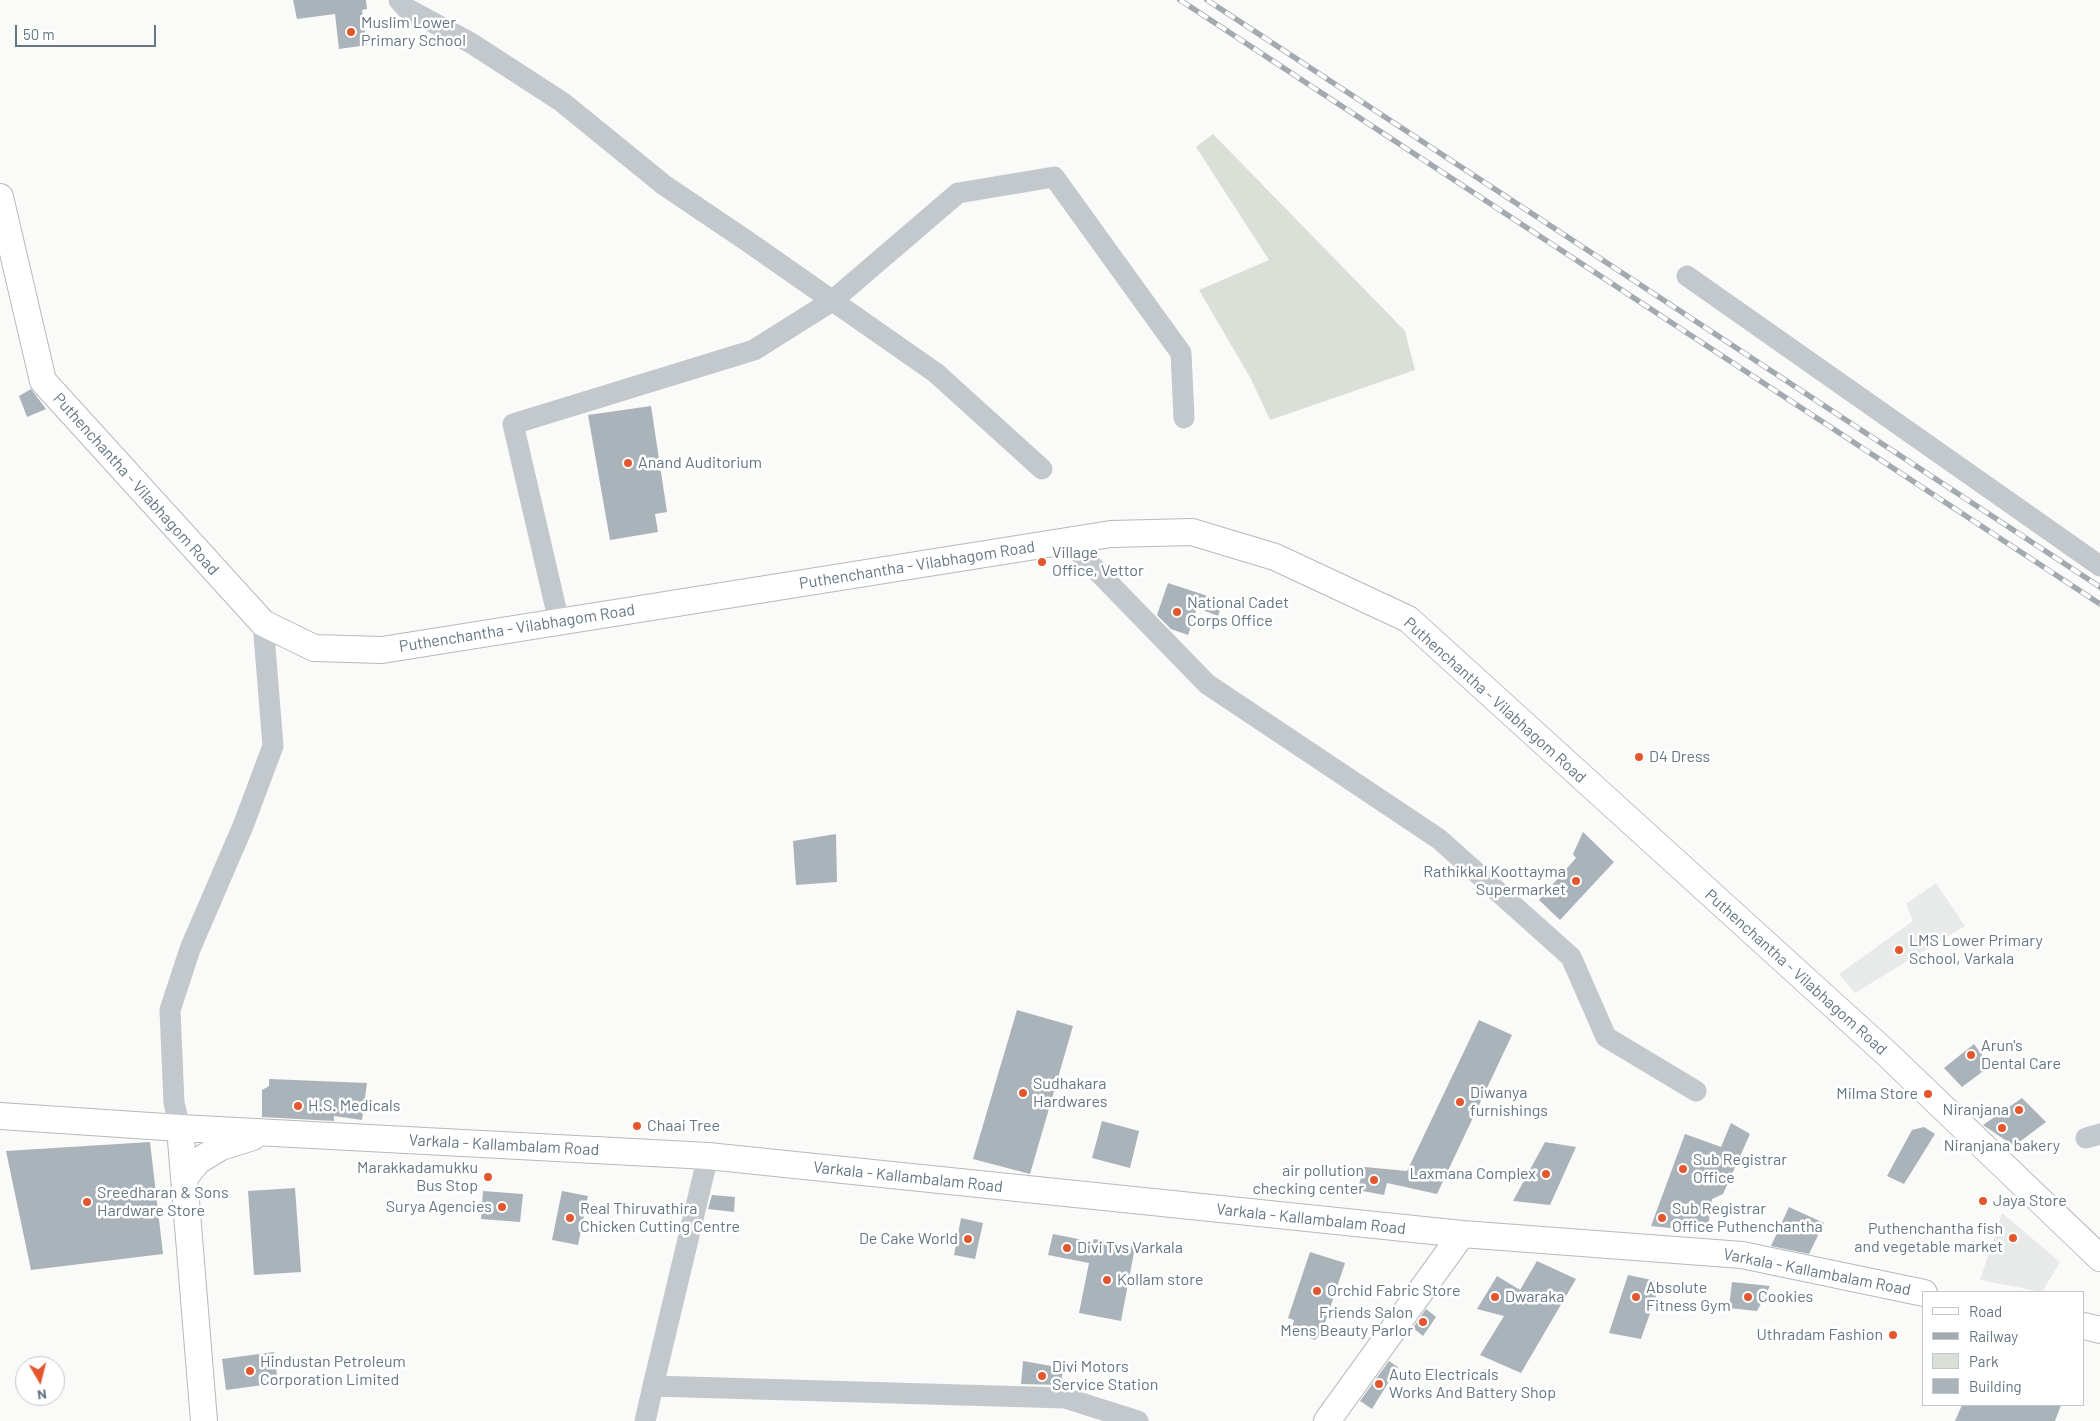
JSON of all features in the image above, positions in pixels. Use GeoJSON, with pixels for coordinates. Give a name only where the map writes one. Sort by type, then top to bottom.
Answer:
{"type":"FeatureCollection","features":[{"type":"Feature","properties":{"kind":"main road","name":"Puthenchantha - Vilabhagom Road"},"geometry":{"type":"LineString","coordinates":[[0,196],[43,381],[263,623],[314,648],[382,650],[1111,534],[1192,532],[1275,557],[1408,619],[1885,1052],[2100,1258]]}},
{"type":"Feature","properties":{"kind":"main road","name":"Varkala - Kallambalam Road"},"geometry":{"type":"LineString","coordinates":[[0,1116],[180,1128],[708,1156],[1462,1234],[1742,1255],[1922,1293]]}},
{"type":"Feature","properties":{"kind":"main road"},"geometry":{"type":"LineString","coordinates":[[180,1128],[204,1421]]}},
{"type":"Feature","properties":{"kind":"main road"},"geometry":{"type":"LineString","coordinates":[[184,1178],[198,1161],[221,1147],[265,1132]]}},
{"type":"Feature","properties":{"kind":"main road"},"geometry":{"type":"LineString","coordinates":[[1327,1421],[1462,1234]]}},
{"type":"Feature","properties":{"kind":"main road"},"geometry":{"type":"LineString","coordinates":[[2085,1326],[2100,1330]]}},
{"type":"Feature","properties":{"kind":"street"},"geometry":{"type":"LineString","coordinates":[[399,0],[406,8],[471,43],[562,102],[664,185],[936,373],[1042,469]]}},
{"type":"Feature","properties":{"kind":"street"},"geometry":{"type":"LineString","coordinates":[[559,622],[514,424],[754,350],[832,301],[958,193],[1054,177],[1181,353],[1184,418]]}},
{"type":"Feature","properties":{"kind":"street"},"geometry":{"type":"LineString","coordinates":[[1687,276],[2100,566]]}},
{"type":"Feature","properties":{"kind":"street"},"geometry":{"type":"LineString","coordinates":[[1068,541],[1207,684],[1438,840],[1571,957],[1606,1037],[1696,1091]]}},
{"type":"Feature","properties":{"kind":"street"},"geometry":{"type":"LineString","coordinates":[[180,1128],[174,1103],[170,1010],[190,949],[244,826],[272,746],[263,623]]}},
{"type":"Feature","properties":{"kind":"street"},"geometry":{"type":"LineString","coordinates":[[644,1421],[708,1156]]}},
{"type":"Feature","properties":{"kind":"street"},"geometry":{"type":"LineString","coordinates":[[653,1386],[1065,1398],[1138,1421]]}},
{"type":"Feature","properties":{"kind":"shaded area","name":"LMS Lower Primary School, Varkala"},"geometry":{"type":"Polygon","coordinates":[[[1936,883],[1965,926],[1855,993],[1839,974],[1913,921],[1906,904],[1936,883]]]}},
{"type":"Feature","properties":{"kind":"shaded area","name":"Puthenchantha fish and vegetable market"},"geometry":{"type":"Polygon","coordinates":[[[2002,1213],[2060,1262],[2043,1291],[1980,1280],[2002,1213]]]}},
{"type":"Feature","properties":{"kind":"green space"},"geometry":{"type":"Polygon","coordinates":[[[1213,134],[1405,331],[1415,370],[1270,420],[1251,379],[1199,290],[1269,260],[1196,147],[1213,134]]]}},
{"type":"Feature","properties":{"kind":"building","name":"Muslim Lower Primary School"},"geometry":{"type":"Polygon","coordinates":[[[293,0],[366,0],[367,9],[362,10],[367,45],[339,49],[335,14],[297,19],[293,0]]]}},
{"type":"Feature","properties":{"kind":"building"},"geometry":{"type":"Polygon","coordinates":[[[31,389],[46,409],[27,417],[19,396],[31,389]]]}},
{"type":"Feature","properties":{"kind":"building","name":"Anand Auditorium"},"geometry":{"type":"Polygon","coordinates":[[[651,406],[667,512],[655,514],[658,532],[610,540],[588,415],[651,406]]]}},
{"type":"Feature","properties":{"kind":"building","name":"National Cadet Corps Office"},"geometry":{"type":"Polygon","coordinates":[[[1168,583],[1223,601],[1218,616],[1197,608],[1188,635],[1171,629],[1157,615],[1168,583]]]}},
{"type":"Feature","properties":{"kind":"building","name":"Rathikkal Koottayma Supermarket"},"geometry":{"type":"Polygon","coordinates":[[[1583,832],[1614,862],[1560,920],[1539,900],[1576,858],[1573,854],[1583,832]]]}},
{"type":"Feature","properties":{"kind":"building"},"geometry":{"type":"Polygon","coordinates":[[[836,834],[837,882],[796,885],[793,841],[836,834]]]}},
{"type":"Feature","properties":{"kind":"building","name":"Sudhakara Hardwares"},"geometry":{"type":"Polygon","coordinates":[[[1017,1010],[1073,1026],[1030,1174],[973,1159],[1017,1010]]]}},
{"type":"Feature","properties":{"kind":"building","name":"Diwanya furnishings"},"geometry":{"type":"Polygon","coordinates":[[[1479,1020],[1512,1035],[1437,1194],[1387,1183],[1384,1195],[1357,1190],[1361,1178],[1353,1176],[1354,1166],[1407,1171],[1479,1020]]]}},
{"type":"Feature","properties":{"kind":"building","name":"Arun's Dental Care"},"geometry":{"type":"Polygon","coordinates":[[[1974,1044],[1990,1066],[1962,1087],[1944,1068],[1974,1044]]]}},
{"type":"Feature","properties":{"kind":"building","name":"H.S. Medicals"},"geometry":{"type":"Polygon","coordinates":[[[269,1079],[367,1083],[362,1120],[334,1116],[334,1121],[262,1117],[262,1090],[269,1086],[269,1079]]]}},
{"type":"Feature","properties":{"kind":"building","name":"Niranjana"},"geometry":{"type":"Polygon","coordinates":[[[2022,1098],[2046,1122],[2014,1146],[1983,1125],[2022,1098]]]}},
{"type":"Feature","properties":{"kind":"building"},"geometry":{"type":"Polygon","coordinates":[[[1102,1121],[1139,1131],[1130,1168],[1092,1158],[1102,1121]]]}},
{"type":"Feature","properties":{"kind":"building"},"geometry":{"type":"Polygon","coordinates":[[[1731,1123],[1750,1134],[1723,1194],[1712,1199],[1707,1233],[1686,1234],[1687,1230],[1651,1226],[1685,1134],[1721,1147],[1731,1123]]]}},
{"type":"Feature","properties":{"kind":"building"},"geometry":{"type":"Polygon","coordinates":[[[1924,1127],[1935,1134],[1904,1184],[1887,1176],[1912,1130],[1924,1127]]]}},
{"type":"Feature","properties":{"kind":"building","name":"Sreedharan & Sons Hardware Store"},"geometry":{"type":"Polygon","coordinates":[[[150,1142],[163,1254],[31,1270],[6,1151],[150,1142]]]}},
{"type":"Feature","properties":{"kind":"building","name":"Laxmana Complex"},"geometry":{"type":"Polygon","coordinates":[[[1545,1142],[1576,1147],[1550,1205],[1513,1201],[1545,1142]]]}},
{"type":"Feature","properties":{"kind":"building"},"geometry":{"type":"Polygon","coordinates":[[[295,1188],[301,1272],[254,1275],[248,1191],[295,1188]]]}},
{"type":"Feature","properties":{"kind":"building","name":"Surya Agencies"},"geometry":{"type":"Polygon","coordinates":[[[483,1191],[523,1194],[520,1222],[481,1219],[483,1191]]]}},
{"type":"Feature","properties":{"kind":"building","name":"Real Thiruvathira Chicken Cutting Centre"},"geometry":{"type":"Polygon","coordinates":[[[562,1191],[588,1196],[578,1245],[552,1240],[562,1191]]]}},
{"type":"Feature","properties":{"kind":"building"},"geometry":{"type":"Polygon","coordinates":[[[712,1195],[735,1197],[734,1212],[708,1209],[712,1195]]]}},
{"type":"Feature","properties":{"kind":"building"},"geometry":{"type":"Polygon","coordinates":[[[1789,1207],[1824,1223],[1809,1254],[1771,1246],[1789,1207]]]}},
{"type":"Feature","properties":{"kind":"building","name":"De Cake World"},"geometry":{"type":"Polygon","coordinates":[[[961,1218],[983,1223],[975,1259],[954,1255],[961,1218]]]}},
{"type":"Feature","properties":{"kind":"building","name":"Kollam store"},"geometry":{"type":"Polygon","coordinates":[[[1053,1234],[1093,1242],[1094,1239],[1135,1247],[1121,1321],[1079,1313],[1089,1263],[1048,1255],[1053,1234]]]}},
{"type":"Feature","properties":{"kind":"building","name":"Orchid Fabric Store"},"geometry":{"type":"Polygon","coordinates":[[[1310,1252],[1345,1263],[1322,1332],[1315,1340],[1291,1332],[1294,1320],[1288,1318],[1310,1252]]]}},
{"type":"Feature","properties":{"kind":"building"},"geometry":{"type":"Polygon","coordinates":[[[1537,1261],[1576,1279],[1521,1373],[1480,1355],[1504,1316],[1477,1309],[1497,1276],[1520,1290],[1537,1261]]]}},
{"type":"Feature","properties":{"kind":"building"},"geometry":{"type":"Polygon","coordinates":[[[1628,1275],[1661,1282],[1641,1339],[1609,1333],[1628,1275]]]}},
{"type":"Feature","properties":{"kind":"building","name":"Cookies"},"geometry":{"type":"Polygon","coordinates":[[[1732,1282],[1770,1286],[1757,1311],[1729,1308],[1732,1282]]]}},
{"type":"Feature","properties":{"kind":"building","name":"Friends Salon Mens Beauty Parlor"},"geometry":{"type":"Polygon","coordinates":[[[1426,1309],[1436,1317],[1423,1336],[1413,1328],[1426,1309]]]}},
{"type":"Feature","properties":{"kind":"building","name":"Hindustan Petroleum Corporation Limited"},"geometry":{"type":"Polygon","coordinates":[[[274,1352],[278,1383],[226,1390],[222,1359],[274,1352]]]}},
{"type":"Feature","properties":{"kind":"building","name":"Divi Motors Service Station"},"geometry":{"type":"Polygon","coordinates":[[[1023,1361],[1063,1368],[1061,1385],[1021,1384],[1023,1361]]]}},
{"type":"Feature","properties":{"kind":"building","name":"Auto Electricals Works And Battery Shop"},"geometry":{"type":"Polygon","coordinates":[[[1389,1361],[1398,1367],[1372,1409],[1360,1401],[1389,1361]]]}},
{"type":"Feature","properties":{"kind":"building"},"geometry":{"type":"Polygon","coordinates":[[[1962,1406],[2061,1406],[2055,1421],[1955,1421],[1962,1406]]]}},
{"type":"Feature","properties":{"kind":"railway"},"geometry":{"type":"LineString","coordinates":[[1180,0],[2100,604]]}},
{"type":"Feature","properties":{"kind":"railway"},"geometry":{"type":"LineString","coordinates":[[1207,0],[2100,587]]}},
{"type":"Feature","properties":{"kind":"place","name":"Muslim Lower Primary School"},"geometry":{"type":"Point","coordinates":[351,32]}},
{"type":"Feature","properties":{"kind":"place","name":"Anand Auditorium"},"geometry":{"type":"Point","coordinates":[628,463]}},
{"type":"Feature","properties":{"kind":"place","name":"Village Office, Vettor"},"geometry":{"type":"Point","coordinates":[1042,562]}},
{"type":"Feature","properties":{"kind":"place","name":"National Cadet Corps Office"},"geometry":{"type":"Point","coordinates":[1177,612]}},
{"type":"Feature","properties":{"kind":"place","name":"D4 Dress"},"geometry":{"type":"Point","coordinates":[1639,757]}},
{"type":"Feature","properties":{"kind":"place","name":"Rathikkal Koottayma Supermarket"},"geometry":{"type":"Point","coordinates":[1576,881]}},
{"type":"Feature","properties":{"kind":"place","name":"LMS Lower Primary School, Varkala"},"geometry":{"type":"Point","coordinates":[1899,950]}},
{"type":"Feature","properties":{"kind":"place","name":"Arun's Dental Care"},"geometry":{"type":"Point","coordinates":[1971,1055]}},
{"type":"Feature","properties":{"kind":"place","name":"Sudhakara Hardwares"},"geometry":{"type":"Point","coordinates":[1023,1093]}},
{"type":"Feature","properties":{"kind":"place","name":"Milma Store"},"geometry":{"type":"Point","coordinates":[1928,1094]}},
{"type":"Feature","properties":{"kind":"place","name":"Diwanya furnishings"},"geometry":{"type":"Point","coordinates":[1460,1102]}},
{"type":"Feature","properties":{"kind":"place","name":"H.S. Medicals"},"geometry":{"type":"Point","coordinates":[298,1106]}},
{"type":"Feature","properties":{"kind":"place","name":"Niranjana"},"geometry":{"type":"Point","coordinates":[2019,1110]}},
{"type":"Feature","properties":{"kind":"place","name":"Chaai Tree"},"geometry":{"type":"Point","coordinates":[637,1126]}},
{"type":"Feature","properties":{"kind":"place","name":"Niranjana bakery"},"geometry":{"type":"Point","coordinates":[2002,1128]}},
{"type":"Feature","properties":{"kind":"place","name":"Sub Registrar Office"},"geometry":{"type":"Point","coordinates":[1683,1169]}},
{"type":"Feature","properties":{"kind":"place","name":"Laxmana Complex"},"geometry":{"type":"Point","coordinates":[1546,1174]}},
{"type":"Feature","properties":{"kind":"place","name":"Marakkadamukku Bus Stop"},"geometry":{"type":"Point","coordinates":[488,1177]}},
{"type":"Feature","properties":{"kind":"place","name":"air pollution checking center"},"geometry":{"type":"Point","coordinates":[1374,1180]}},
{"type":"Feature","properties":{"kind":"place","name":"Jaya Store"},"geometry":{"type":"Point","coordinates":[1983,1201]}},
{"type":"Feature","properties":{"kind":"place","name":"Sreedharan & Sons Hardware Store"},"geometry":{"type":"Point","coordinates":[87,1202]}},
{"type":"Feature","properties":{"kind":"place","name":"Surya Agencies"},"geometry":{"type":"Point","coordinates":[502,1207]}},
{"type":"Feature","properties":{"kind":"place","name":"Real Thiruvathira Chicken Cutting Centre"},"geometry":{"type":"Point","coordinates":[570,1218]}},
{"type":"Feature","properties":{"kind":"place","name":"Sub Registrar Office Puthenchantha"},"geometry":{"type":"Point","coordinates":[1662,1218]}},
{"type":"Feature","properties":{"kind":"place","name":"Puthenchantha fish and vegetable market"},"geometry":{"type":"Point","coordinates":[2013,1238]}},
{"type":"Feature","properties":{"kind":"place","name":"De Cake World"},"geometry":{"type":"Point","coordinates":[968,1239]}},
{"type":"Feature","properties":{"kind":"place","name":"Divi Tvs Varkala"},"geometry":{"type":"Point","coordinates":[1067,1248]}},
{"type":"Feature","properties":{"kind":"place","name":"Kollam store"},"geometry":{"type":"Point","coordinates":[1107,1280]}},
{"type":"Feature","properties":{"kind":"place","name":"Orchid Fabric Store"},"geometry":{"type":"Point","coordinates":[1317,1291]}},
{"type":"Feature","properties":{"kind":"place","name":"Dwaraka"},"geometry":{"type":"Point","coordinates":[1495,1297]}},
{"type":"Feature","properties":{"kind":"place","name":"Absolute Fitness Gym"},"geometry":{"type":"Point","coordinates":[1636,1297]}},
{"type":"Feature","properties":{"kind":"place","name":"Cookies"},"geometry":{"type":"Point","coordinates":[1748,1297]}},
{"type":"Feature","properties":{"kind":"place","name":"Friends Salon Mens Beauty Parlor"},"geometry":{"type":"Point","coordinates":[1423,1322]}},
{"type":"Feature","properties":{"kind":"place","name":"Uthradam Fashion"},"geometry":{"type":"Point","coordinates":[1893,1335]}},
{"type":"Feature","properties":{"kind":"place","name":"Hindustan Petroleum Corporation Limited"},"geometry":{"type":"Point","coordinates":[250,1371]}},
{"type":"Feature","properties":{"kind":"place","name":"Divi Motors Service Station"},"geometry":{"type":"Point","coordinates":[1042,1376]}},
{"type":"Feature","properties":{"kind":"place","name":"Auto Electricals Works And Battery Shop"},"geometry":{"type":"Point","coordinates":[1379,1384]}}]}
